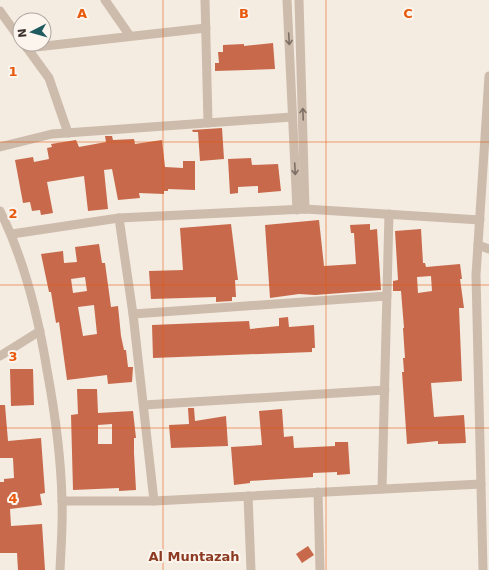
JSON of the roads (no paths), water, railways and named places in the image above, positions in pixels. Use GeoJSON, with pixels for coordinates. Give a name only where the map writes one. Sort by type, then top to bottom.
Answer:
{"type":"FeatureCollection","features":[{"type":"Feature","properties":{"kind":"street"},"geometry":{"type":"LineString","coordinates":[[105,0],[130,36]]}},
{"type":"Feature","properties":{"kind":"street"},"geometry":{"type":"LineString","coordinates":[[205,0],[208,123]]}},
{"type":"Feature","properties":{"kind":"street"},"geometry":{"type":"LineString","coordinates":[[287,0],[292,117],[301,210]]}},
{"type":"Feature","properties":{"kind":"street"},"geometry":{"type":"LineString","coordinates":[[300,0],[301,210]]}},
{"type":"Feature","properties":{"kind":"street"},"geometry":{"type":"LineString","coordinates":[[0,11],[12,28]]}},
{"type":"Feature","properties":{"kind":"street"},"geometry":{"type":"LineString","coordinates":[[52,44],[206,28]]}},
{"type":"Feature","properties":{"kind":"street"},"geometry":{"type":"LineString","coordinates":[[30,52],[49,78],[68,133]]}},
{"type":"Feature","properties":{"kind":"street"},"geometry":{"type":"LineString","coordinates":[[483,570],[476,275],[489,76]]}},
{"type":"Feature","properties":{"kind":"street"},"geometry":{"type":"LineString","coordinates":[[0,147],[52,134],[292,117]]}},
{"type":"Feature","properties":{"kind":"street"},"geometry":{"type":"LineString","coordinates":[[0,210],[12,234],[25,271],[40,331],[57,426],[62,501],[60,570]]}},
{"type":"Feature","properties":{"kind":"street"},"geometry":{"type":"LineString","coordinates":[[12,234],[119,218],[301,210],[480,220]]}},
{"type":"Feature","properties":{"kind":"street"},"geometry":{"type":"LineString","coordinates":[[382,489],[389,214]]}},
{"type":"Feature","properties":{"kind":"street"},"geometry":{"type":"LineString","coordinates":[[119,218],[133,314],[154,501]]}},
{"type":"Feature","properties":{"kind":"street"},"geometry":{"type":"LineString","coordinates":[[478,245],[489,249]]}},
{"type":"Feature","properties":{"kind":"street"},"geometry":{"type":"LineString","coordinates":[[133,314],[387,296]]}},
{"type":"Feature","properties":{"kind":"street"},"geometry":{"type":"LineString","coordinates":[[0,356],[40,331]]}},
{"type":"Feature","properties":{"kind":"street"},"geometry":{"type":"LineString","coordinates":[[144,405],[385,390]]}},
{"type":"Feature","properties":{"kind":"street"},"geometry":{"type":"LineString","coordinates":[[62,501],[154,501],[481,484]]}},
{"type":"Feature","properties":{"kind":"street"},"geometry":{"type":"LineString","coordinates":[[318,492],[320,570]]}},
{"type":"Feature","properties":{"kind":"street"},"geometry":{"type":"LineString","coordinates":[[248,496],[251,570]]}},
{"type":"Feature","properties":{"kind":"district","name":"Al Muntazah"},"geometry":{"type":"Point","coordinates":[194,556]}}]}
